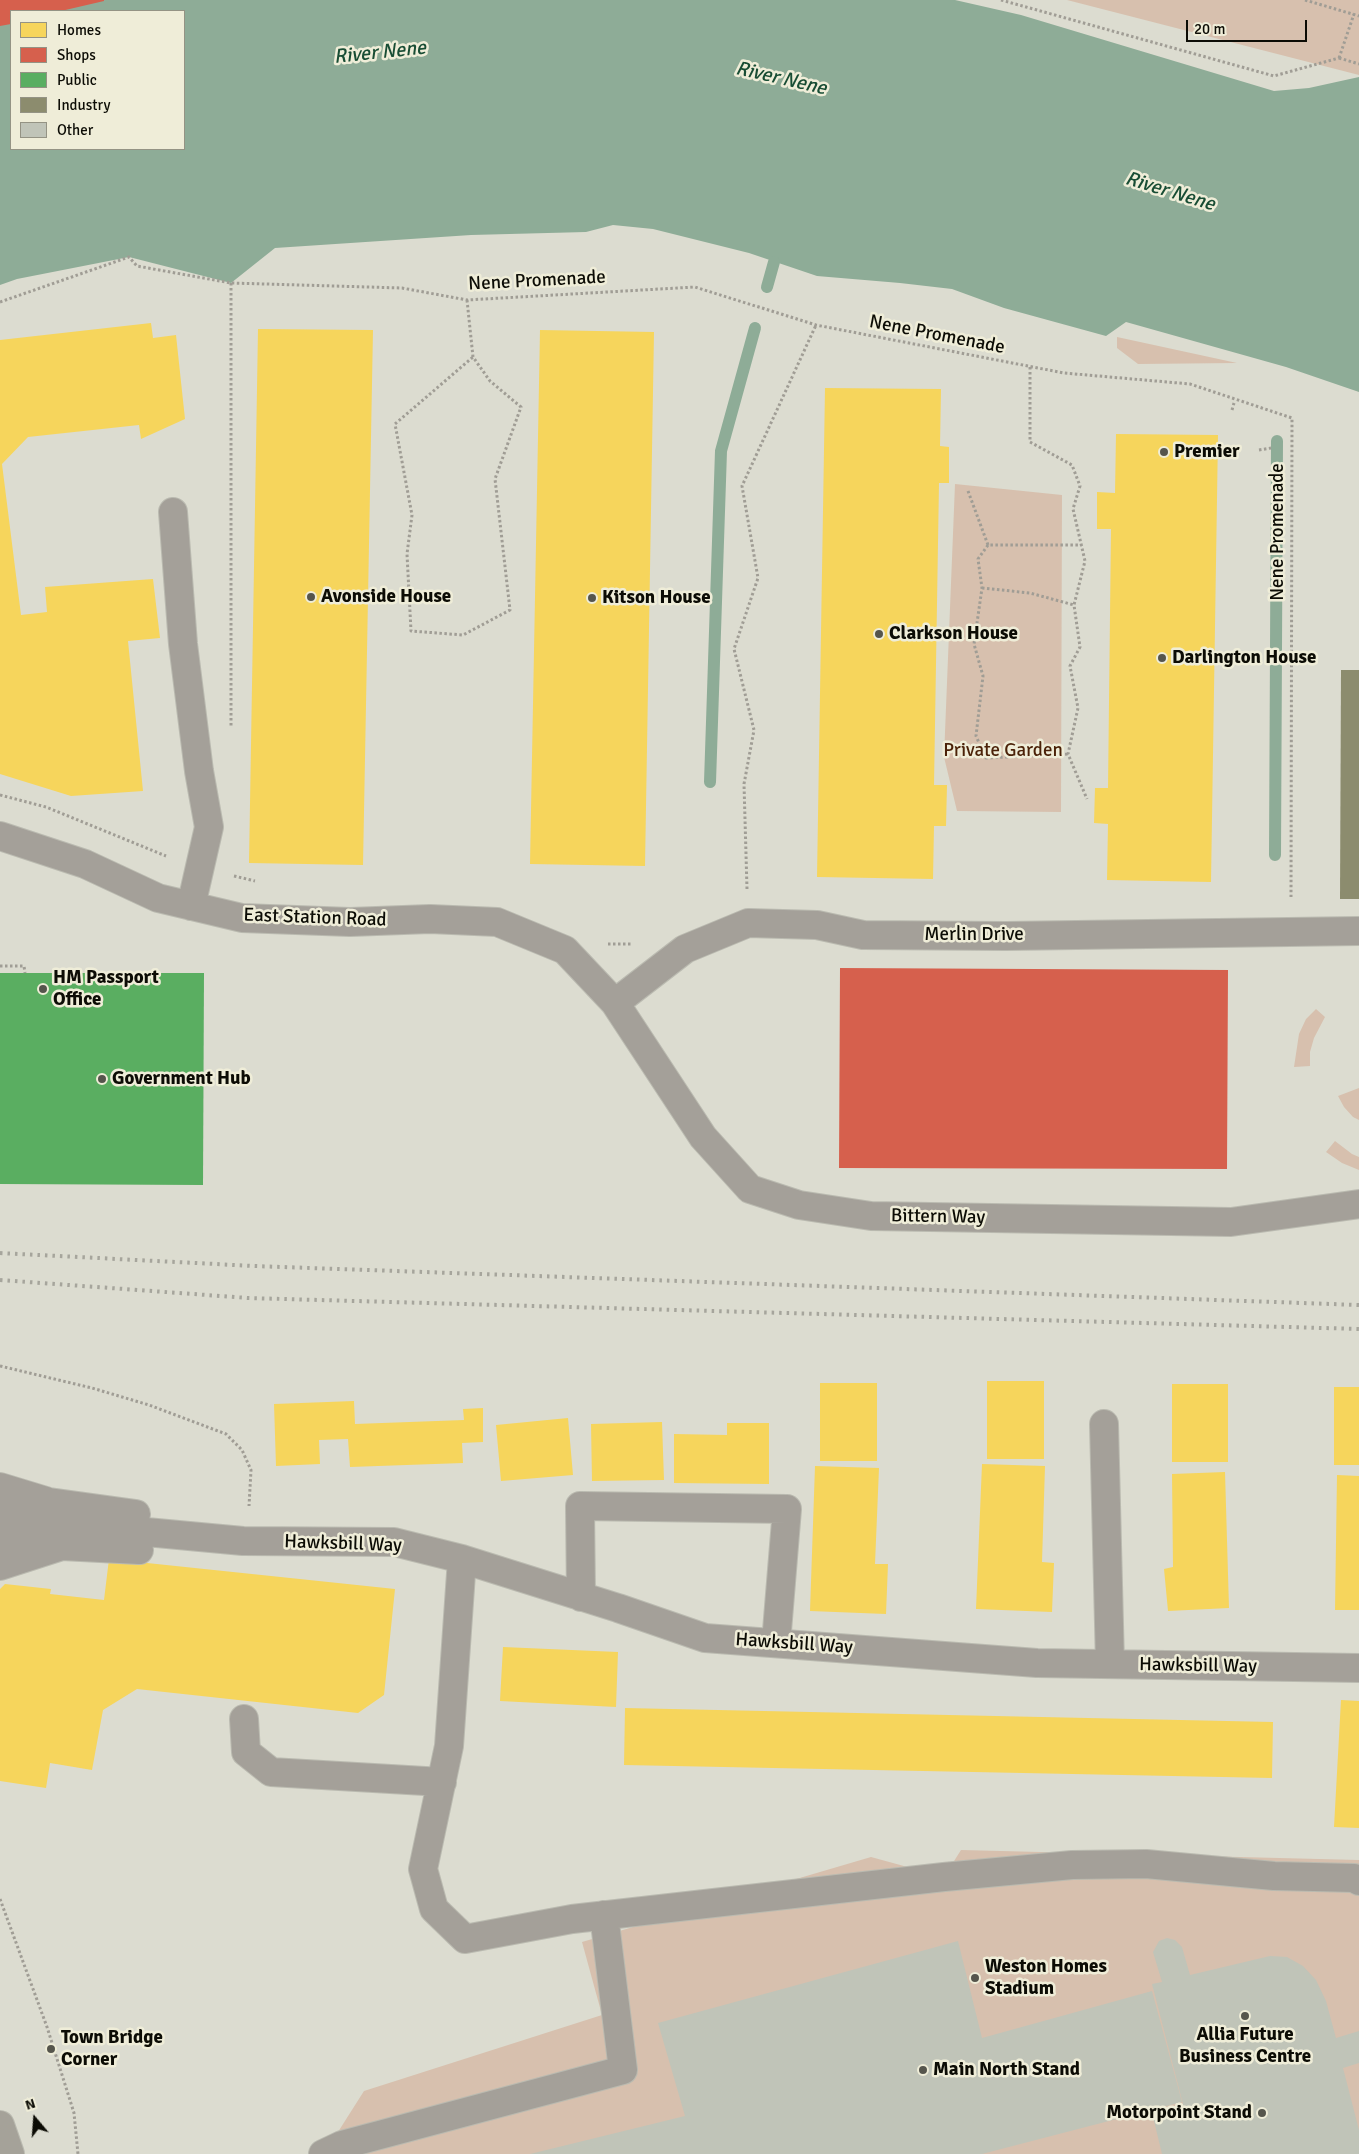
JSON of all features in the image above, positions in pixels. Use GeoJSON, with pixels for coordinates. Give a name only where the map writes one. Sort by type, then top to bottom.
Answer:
{"type":"FeatureCollection","features":[{"type":"Feature","properties":{"kind":"main road"},"geometry":{"type":"LineString","coordinates":[[0,2125],[10,2154]]}},
{"type":"Feature","properties":{"kind":"street"},"geometry":{"type":"LineString","coordinates":[[173,512],[183,644],[199,771],[209,827],[191,906]]}},
{"type":"Feature","properties":{"kind":"street","name":"East Station Road"},"geometry":{"type":"LineString","coordinates":[[0,836],[85,864],[158,898],[242,918],[350,922],[430,919],[497,922],[565,950],[614,1003]]}},
{"type":"Feature","properties":{"kind":"street","name":"Merlin Drive"},"geometry":{"type":"LineString","coordinates":[[614,1003],[685,949],[748,923],[817,925],[863,935],[1006,936],[1359,931]]}},
{"type":"Feature","properties":{"kind":"street","name":"Bittern Way"},"geometry":{"type":"LineString","coordinates":[[614,1003],[703,1137],[750,1190],[799,1205],[870,1216],[1231,1222],[1359,1204]]}},
{"type":"Feature","properties":{"kind":"street"},"geometry":{"type":"LineString","coordinates":[[1104,1424],[1110,1664]]}},
{"type":"Feature","properties":{"kind":"street","name":"Hawksbill Way"},"geometry":{"type":"LineString","coordinates":[[0,1488],[48,1502],[216,1526],[243,1541]]}},
{"type":"Feature","properties":{"kind":"street","name":"Hawksbill Way"},"geometry":{"type":"LineString","coordinates":[[0,1513],[48,1502]]}},
{"type":"Feature","properties":{"kind":"street"},"geometry":{"type":"LineString","coordinates":[[581,1597],[580,1506],[787,1509],[776,1643]]}},
{"type":"Feature","properties":{"kind":"street","name":"Hawksbill Way"},"geometry":{"type":"LineString","coordinates":[[0,1540],[37,1528],[103,1528],[243,1541],[394,1542],[462,1560],[705,1638],[1037,1663],[1359,1668]]}},
{"type":"Feature","properties":{"kind":"street","name":"Hawksbill Way"},"geometry":{"type":"LineString","coordinates":[[0,1566],[62,1546],[166,1552],[243,1541]]}},
{"type":"Feature","properties":{"kind":"street"},"geometry":{"type":"LineString","coordinates":[[462,1560],[449,1746],[423,1869],[434,1908],[465,1939],[572,1919],[604,1915],[944,1877],[1072,1865],[1146,1864],[1274,1876],[1357,1878]]}},
{"type":"Feature","properties":{"kind":"street"},"geometry":{"type":"LineString","coordinates":[[244,1719],[246,1752],[270,1772],[442,1782]]}},
{"type":"Feature","properties":{"kind":"street"},"geometry":{"type":"LineString","coordinates":[[324,2154],[342,2145],[623,2070],[604,1915]]}},
{"type":"Feature","properties":{"kind":"path"},"geometry":{"type":"LineString","coordinates":[[1001,0],[1274,76],[1339,58],[1359,64]]}},
{"type":"Feature","properties":{"kind":"path"},"geometry":{"type":"LineString","coordinates":[[1305,0],[1359,16]]}},
{"type":"Feature","properties":{"kind":"path"},"geometry":{"type":"LineString","coordinates":[[1339,58],[1354,14]]}},
{"type":"Feature","properties":{"kind":"path","name":"Nene Promenade"},"geometry":{"type":"LineString","coordinates":[[0,302],[129,257],[137,266],[231,283],[402,288],[468,300],[695,287],[816,325],[1064,374],[1190,384],[1292,418],[1290,932]]}},
{"type":"Feature","properties":{"kind":"path"},"geometry":{"type":"LineString","coordinates":[[231,283],[232,728]]}},
{"type":"Feature","properties":{"kind":"path"},"geometry":{"type":"LineString","coordinates":[[468,300],[473,357],[490,381],[521,407],[495,479],[510,610],[463,635],[411,631],[407,554],[412,515],[395,424],[473,357]]}},
{"type":"Feature","properties":{"kind":"path"},"geometry":{"type":"LineString","coordinates":[[748,923],[744,784],[754,730],[734,649],[758,578],[742,486],[816,325]]}},
{"type":"Feature","properties":{"kind":"path"},"geometry":{"type":"LineString","coordinates":[[1030,367],[1030,442],[1072,465],[1080,486],[1073,509],[1086,561],[1074,604],[1080,647],[1070,666],[1078,708],[1068,754],[1087,799]]}},
{"type":"Feature","properties":{"kind":"path"},"geometry":{"type":"LineString","coordinates":[[1232,410],[1234,404]]}},
{"type":"Feature","properties":{"kind":"path"},"geometry":{"type":"LineString","coordinates":[[1259,450],[1271,448]]}},
{"type":"Feature","properties":{"kind":"path"},"geometry":{"type":"LineString","coordinates":[[968,491],[988,545]]}},
{"type":"Feature","properties":{"kind":"path"},"geometry":{"type":"LineString","coordinates":[[988,545],[1082,545]]}},
{"type":"Feature","properties":{"kind":"path"},"geometry":{"type":"LineString","coordinates":[[988,545],[978,559],[982,588],[974,644],[983,676],[976,736],[986,758],[1068,754]]}},
{"type":"Feature","properties":{"kind":"path"},"geometry":{"type":"LineString","coordinates":[[982,588],[1030,594],[1074,604]]}},
{"type":"Feature","properties":{"kind":"path"},"geometry":{"type":"LineString","coordinates":[[0,795],[46,807],[167,857]]}},
{"type":"Feature","properties":{"kind":"path"},"geometry":{"type":"LineString","coordinates":[[604,944],[640,944]]}},
{"type":"Feature","properties":{"kind":"path"},"geometry":{"type":"LineString","coordinates":[[0,966],[24,966],[25,973]]}},
{"type":"Feature","properties":{"kind":"path"},"geometry":{"type":"LineString","coordinates":[[0,1366],[139,1402],[226,1434],[242,1450],[251,1470],[250,1502]]}},
{"type":"Feature","properties":{"kind":"path"},"geometry":{"type":"LineString","coordinates":[[0,1899],[47,2026],[74,2113],[78,2154]]}},
{"type":"Feature","properties":{"kind":"green space"},"geometry":{"type":"Polygon","coordinates":[[[1067,0],[1359,0],[1359,75],[1067,0]]]}},
{"type":"Feature","properties":{"kind":"green space"},"geometry":{"type":"Polygon","coordinates":[[[1117,337],[1237,363],[1138,364],[1117,348],[1117,337]]]}},
{"type":"Feature","properties":{"kind":"green space","name":"Private Garden"},"geometry":{"type":"Polygon","coordinates":[[[955,484],[1062,495],[1061,812],[957,811],[944,757],[955,484]]]}},
{"type":"Feature","properties":{"kind":"green space"},"geometry":{"type":"Polygon","coordinates":[[[1316,1009],[1325,1017],[1314,1038],[1310,1052],[1310,1066],[1294,1067],[1299,1034],[1306,1019],[1316,1009]]]}},
{"type":"Feature","properties":{"kind":"green space"},"geometry":{"type":"Polygon","coordinates":[[[1359,1088],[1359,1120],[1353,1117],[1344,1107],[1338,1096],[1359,1088]]]}},
{"type":"Feature","properties":{"kind":"green space"},"geometry":{"type":"Polygon","coordinates":[[[1335,1141],[1359,1157],[1359,1170],[1342,1163],[1326,1152],[1335,1141]]]}},
{"type":"Feature","properties":{"kind":"green space","name":"Weston Homes Stadium"},"geometry":{"type":"Polygon","coordinates":[[[961,1850],[1359,1860],[1359,2154],[324,2154],[364,2091],[602,2015],[582,1942],[871,1857],[944,1877],[961,1850]]]}},
{"type":"Feature","properties":{"kind":"water","name":"River Nene"},"geometry":{"type":"Polygon","coordinates":[[[0,0],[955,0],[1021,15],[1274,91],[1309,88],[1359,77],[1359,392],[1286,367],[1126,322],[1106,336],[1004,308],[952,289],[817,276],[749,253],[653,229],[613,225],[586,232],[471,235],[275,248],[231,283],[129,257],[17,279],[0,285],[0,0]]]}},
{"type":"Feature","properties":{"kind":"building: Homes"},"geometry":{"type":"Polygon","coordinates":[[[151,323],[153,338],[176,335],[185,419],[141,439],[139,425],[28,437],[2,464],[21,615],[47,612],[45,587],[153,579],[160,638],[128,641],[143,791],[71,796],[0,774],[0,340],[151,323]]]}},
{"type":"Feature","properties":{"kind":"building: Homes","name":"Avonside House"},"geometry":{"type":"Polygon","coordinates":[[[258,329],[373,330],[363,865],[249,863],[258,329]]]}},
{"type":"Feature","properties":{"kind":"building: Homes","name":"Kitson House"},"geometry":{"type":"Polygon","coordinates":[[[540,330],[654,332],[645,866],[530,864],[540,330]]]}},
{"type":"Feature","properties":{"kind":"building: Homes","name":"Clarkson House"},"geometry":{"type":"Polygon","coordinates":[[[825,388],[941,389],[940,446],[949,447],[949,483],[939,483],[934,785],[947,785],[946,826],[934,826],[933,879],[817,877],[825,388]]]}},
{"type":"Feature","properties":{"kind":"building: Homes","name":"Darlington House"},"geometry":{"type":"Polygon","coordinates":[[[1116,434],[1218,435],[1211,882],[1107,880],[1108,824],[1094,823],[1095,788],[1108,788],[1111,529],[1097,529],[1097,492],[1115,493],[1116,434]]]}},
{"type":"Feature","properties":{"kind":"building: Homes"},"geometry":{"type":"Polygon","coordinates":[[[987,1381],[1044,1381],[1044,1459],[987,1459],[987,1381]]]}},
{"type":"Feature","properties":{"kind":"building: Homes"},"geometry":{"type":"Polygon","coordinates":[[[820,1383],[877,1383],[877,1461],[820,1461],[820,1383]]]}},
{"type":"Feature","properties":{"kind":"building: Homes"},"geometry":{"type":"Polygon","coordinates":[[[1172,1384],[1228,1384],[1228,1462],[1172,1462],[1172,1384]]]}},
{"type":"Feature","properties":{"kind":"building: Homes"},"geometry":{"type":"Polygon","coordinates":[[[1334,1387],[1359,1387],[1359,1465],[1334,1465],[1334,1387]]]}},
{"type":"Feature","properties":{"kind":"building: Homes"},"geometry":{"type":"Polygon","coordinates":[[[354,1401],[355,1424],[464,1420],[463,1409],[483,1408],[483,1442],[462,1443],[463,1463],[350,1467],[348,1439],[319,1440],[320,1464],[276,1466],[274,1404],[354,1401]]]}},
{"type":"Feature","properties":{"kind":"building: Homes"},"geometry":{"type":"Polygon","coordinates":[[[568,1418],[573,1475],[501,1481],[496,1425],[568,1418]]]}},
{"type":"Feature","properties":{"kind":"building: Homes"},"geometry":{"type":"Polygon","coordinates":[[[662,1422],[664,1480],[592,1481],[591,1424],[662,1422]]]}},
{"type":"Feature","properties":{"kind":"building: Homes"},"geometry":{"type":"Polygon","coordinates":[[[727,1423],[769,1423],[769,1484],[674,1483],[674,1434],[727,1435],[727,1423]]]}},
{"type":"Feature","properties":{"kind":"building: Homes"},"geometry":{"type":"Polygon","coordinates":[[[982,1464],[1045,1466],[1042,1562],[1054,1563],[1052,1612],[976,1609],[982,1464]]]}},
{"type":"Feature","properties":{"kind":"building: Homes"},"geometry":{"type":"Polygon","coordinates":[[[815,1466],[879,1468],[875,1564],[888,1564],[886,1614],[810,1611],[815,1466]]]}},
{"type":"Feature","properties":{"kind":"building: Homes"},"geometry":{"type":"Polygon","coordinates":[[[1225,1472],[1229,1608],[1168,1611],[1164,1569],[1173,1567],[1172,1474],[1225,1472]]]}},
{"type":"Feature","properties":{"kind":"building: Homes"},"geometry":{"type":"Polygon","coordinates":[[[1337,1475],[1359,1476],[1359,1610],[1335,1610],[1337,1475]]]}},
{"type":"Feature","properties":{"kind":"building: Homes"},"geometry":{"type":"Polygon","coordinates":[[[109,1559],[395,1589],[384,1695],[358,1713],[137,1689],[103,1710],[92,1770],[50,1763],[46,1788],[0,1781],[0,1589],[5,1584],[51,1589],[50,1594],[104,1600],[109,1559]]]}},
{"type":"Feature","properties":{"kind":"building: Homes"},"geometry":{"type":"Polygon","coordinates":[[[503,1647],[618,1652],[616,1707],[500,1701],[503,1647]]]}},
{"type":"Feature","properties":{"kind":"building: Homes"},"geometry":{"type":"Polygon","coordinates":[[[1341,1700],[1359,1701],[1359,1828],[1334,1827],[1341,1700]]]}},
{"type":"Feature","properties":{"kind":"building: Homes"},"geometry":{"type":"Polygon","coordinates":[[[625,1708],[1273,1722],[1272,1778],[624,1765],[625,1708]]]}},
{"type":"Feature","properties":{"kind":"building: Shops"},"geometry":{"type":"Polygon","coordinates":[[[0,0],[104,0],[65,10],[10,10],[10,24],[0,26],[0,0]]]}},
{"type":"Feature","properties":{"kind":"building: Shops"},"geometry":{"type":"Polygon","coordinates":[[[840,968],[1228,970],[1227,1169],[839,1168],[840,968]]]}},
{"type":"Feature","properties":{"kind":"building: Public","name":"Government Hub"},"geometry":{"type":"Polygon","coordinates":[[[0,973],[204,973],[203,1185],[0,1184],[0,973]]]}},
{"type":"Feature","properties":{"kind":"building: Industry"},"geometry":{"type":"Polygon","coordinates":[[[1341,670],[1359,670],[1359,899],[1340,899],[1341,670]]]}},
{"type":"Feature","properties":{"kind":"building: Other","name":"Allia Future Business Centre"},"geometry":{"type":"Polygon","coordinates":[[[1167,1938],[1175,1940],[1182,1947],[1190,1975],[1270,1956],[1287,1957],[1303,1966],[1316,1980],[1326,2001],[1336,2038],[1359,2031],[1359,2063],[1343,2068],[1359,2130],[1359,2154],[1162,2154],[1153,2117],[1184,2108],[1152,1984],[1162,1982],[1153,1952],[1159,1941],[1167,1938]]]}},
{"type":"Feature","properties":{"kind":"building: Other","name":"Main North Stand"},"geometry":{"type":"Polygon","coordinates":[[[958,1941],[982,2038],[1152,1991],[1182,2102],[982,2154],[530,2154],[685,2116],[658,2023],[958,1941]]]}},
{"type":"Feature","properties":{"kind":"waterway"},"geometry":{"type":"LineString","coordinates":[[767,287],[774,262]]}},
{"type":"Feature","properties":{"kind":"waterway"},"geometry":{"type":"LineString","coordinates":[[710,782],[721,451],[755,328]]}},
{"type":"Feature","properties":{"kind":"waterway"},"geometry":{"type":"LineString","coordinates":[[1275,855],[1277,441]]}},
{"type":"Feature","properties":{"kind":"railway"},"geometry":{"type":"LineString","coordinates":[[0,1253],[254,1266],[1359,1305]]}},
{"type":"Feature","properties":{"kind":"railway"},"geometry":{"type":"LineString","coordinates":[[0,1280],[248,1298],[1359,1329]]}},
{"type":"Feature","properties":{"kind":"place","name":"Premier"},"geometry":{"type":"Point","coordinates":[1164,452]}},
{"type":"Feature","properties":{"kind":"place","name":"Avonside House"},"geometry":{"type":"Point","coordinates":[311,597]}},
{"type":"Feature","properties":{"kind":"place","name":"Kitson House"},"geometry":{"type":"Point","coordinates":[592,598]}},
{"type":"Feature","properties":{"kind":"place","name":"Clarkson House"},"geometry":{"type":"Point","coordinates":[879,634]}},
{"type":"Feature","properties":{"kind":"place","name":"Darlington House"},"geometry":{"type":"Point","coordinates":[1162,658]}},
{"type":"Feature","properties":{"kind":"place","name":"HM Passport Office"},"geometry":{"type":"Point","coordinates":[43,989]}},
{"type":"Feature","properties":{"kind":"place","name":"Government Hub"},"geometry":{"type":"Point","coordinates":[102,1079]}},
{"type":"Feature","properties":{"kind":"place","name":"Weston Homes Stadium"},"geometry":{"type":"Point","coordinates":[975,1978]}},
{"type":"Feature","properties":{"kind":"place","name":"Allia Future Business Centre"},"geometry":{"type":"Point","coordinates":[1245,2016]}},
{"type":"Feature","properties":{"kind":"place","name":"Town Bridge Corner"},"geometry":{"type":"Point","coordinates":[51,2049]}},
{"type":"Feature","properties":{"kind":"place","name":"Main North Stand"},"geometry":{"type":"Point","coordinates":[923,2070]}},
{"type":"Feature","properties":{"kind":"place","name":"Motorpoint Stand"},"geometry":{"type":"Point","coordinates":[1262,2113]}}]}
